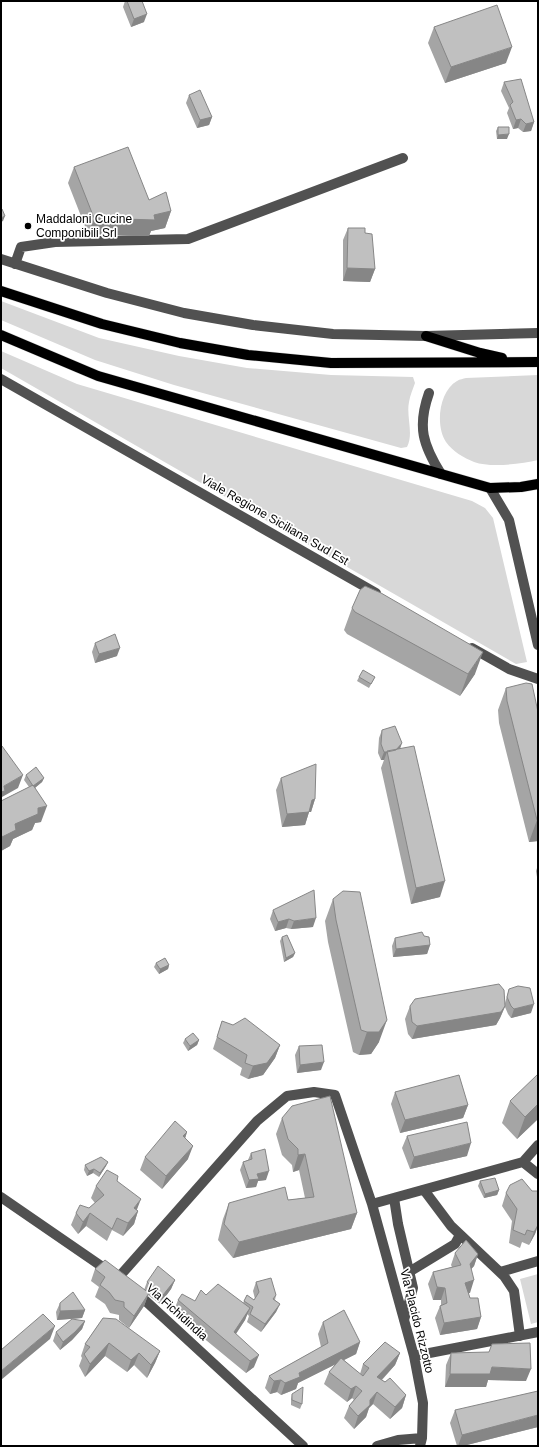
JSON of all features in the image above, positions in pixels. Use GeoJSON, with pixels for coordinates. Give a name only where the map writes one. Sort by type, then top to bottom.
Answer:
{"type":"FeatureCollection","features":[{"type":"Feature","properties":{"kind":"main road"},"geometry":{"type":"LineString","coordinates":[[1,291],[102,324],[180,343],[248,355],[330,363],[538,362]]}},
{"type":"Feature","properties":{"kind":"main road"},"geometry":{"type":"LineString","coordinates":[[1,336],[98,376],[490,488],[521,487],[538,484]]}},
{"type":"Feature","properties":{"kind":"main road"},"geometry":{"type":"LineString","coordinates":[[426,336],[480,354],[522,362]]}},
{"type":"Feature","properties":{"kind":"street"},"geometry":{"type":"LineString","coordinates":[[15,264],[21,248],[55,242],[188,239],[403,158]]}},
{"type":"Feature","properties":{"kind":"street"},"geometry":{"type":"LineString","coordinates":[[1,259],[107,293],[184,313],[253,325],[333,334],[426,336],[538,333]]}},
{"type":"Feature","properties":{"kind":"street","name":"Viale Regione Siciliana Sud Est"},"geometry":{"type":"LineString","coordinates":[[1,379],[384,598]]}},
{"type":"Feature","properties":{"kind":"street"},"geometry":{"type":"LineString","coordinates":[[429,393],[422,419],[423,438],[441,474]]}},
{"type":"Feature","properties":{"kind":"street"},"geometry":{"type":"LineString","coordinates":[[490,488],[509,520],[538,645]]}},
{"type":"Feature","properties":{"kind":"street"},"geometry":{"type":"LineString","coordinates":[[460,641],[509,669],[538,679]]}},
{"type":"Feature","properties":{"kind":"street","name":"Via Placido Rizzotto"},"geometry":{"type":"LineString","coordinates":[[124,1283],[257,1121],[287,1096],[314,1092],[335,1095],[372,1204],[414,1356],[423,1403],[421,1442]]}},
{"type":"Feature","properties":{"kind":"street"},"geometry":{"type":"LineString","coordinates":[[372,1204],[523,1162],[538,1145]]}},
{"type":"Feature","properties":{"kind":"street"},"geometry":{"type":"LineString","coordinates":[[523,1162],[538,1174]]}},
{"type":"Feature","properties":{"kind":"street"},"geometry":{"type":"LineString","coordinates":[[424,1190],[451,1226],[500,1272],[514,1292],[520,1336]]}},
{"type":"Feature","properties":{"kind":"street","name":"Via Fichidindia"},"geometry":{"type":"LineString","coordinates":[[1,1197],[124,1283],[216,1365],[303,1446]]}},
{"type":"Feature","properties":{"kind":"street"},"geometry":{"type":"LineString","coordinates":[[394,1198],[398,1224],[413,1288],[404,1320]]}},
{"type":"Feature","properties":{"kind":"street"},"geometry":{"type":"LineString","coordinates":[[409,1272],[455,1244],[460,1235]]}},
{"type":"Feature","properties":{"kind":"street"},"geometry":{"type":"LineString","coordinates":[[500,1272],[538,1261]]}},
{"type":"Feature","properties":{"kind":"street"},"geometry":{"type":"LineString","coordinates":[[414,1356],[538,1332]]}},
{"type":"Feature","properties":{"kind":"street"},"geometry":{"type":"LineString","coordinates":[[377,1446],[398,1440],[421,1442]]}},
{"type":"Feature","properties":{"kind":"shaded area"},"geometry":{"type":"Polygon","coordinates":[[[1,301],[99,338],[179,356],[247,368],[331,375],[413,377],[415,383],[408,407],[410,431],[409,442],[407,447],[401,448],[174,385],[95,360],[1,320],[1,301]]]}},
{"type":"Feature","properties":{"kind":"shaded area"},"geometry":{"type":"Polygon","coordinates":[[[1,351],[77,384],[472,501],[485,508],[493,518],[527,662],[516,664],[1,368],[1,351]]]}},
{"type":"Feature","properties":{"kind":"shaded area"},"geometry":{"type":"Polygon","coordinates":[[[538,375],[538,460],[506,465],[481,464],[462,456],[446,442],[441,427],[441,409],[446,392],[457,381],[466,378],[538,375]]]}},
{"type":"Feature","properties":{"kind":"shaded area"},"geometry":{"type":"Polygon","coordinates":[[[538,1274],[538,1322],[531,1324],[520,1279],[538,1274]]]}},
{"type":"Feature","properties":{"kind":"building"},"geometry":{"type":"Polygon","coordinates":[[[127,1],[142,1],[147,14],[134,19],[127,1]]]}},
{"type":"Feature","properties":{"kind":"building"},"geometry":{"type":"Polygon","coordinates":[[[497,5],[512,47],[451,67],[434,27],[497,5]]]}},
{"type":"Feature","properties":{"kind":"building"},"geometry":{"type":"Polygon","coordinates":[[[521,79],[534,122],[526,124],[521,119],[516,120],[510,105],[513,102],[504,82],[521,79]]]}},
{"type":"Feature","properties":{"kind":"building"},"geometry":{"type":"Polygon","coordinates":[[[200,90],[212,117],[200,120],[189,95],[200,90]]]}},
{"type":"Feature","properties":{"kind":"building"},"geometry":{"type":"Polygon","coordinates":[[[498,127],[509,127],[509,134],[498,135],[498,127]]]}},
{"type":"Feature","properties":{"kind":"building"},"geometry":{"type":"Polygon","coordinates":[[[128,147],[149,200],[166,192],[171,211],[154,215],[155,220],[94,218],[74,167],[128,147]]]}},
{"type":"Feature","properties":{"kind":"building"},"geometry":{"type":"Polygon","coordinates":[[[1,209],[5,216],[1,218],[1,209]]]}},
{"type":"Feature","properties":{"kind":"building"},"geometry":{"type":"Polygon","coordinates":[[[348,228],[365,228],[365,233],[372,234],[375,269],[347,268],[348,228]]]}},
{"type":"Feature","properties":{"kind":"building"},"geometry":{"type":"Polygon","coordinates":[[[365,586],[381,593],[483,652],[468,674],[355,612],[352,608],[360,590],[365,586]]]}},
{"type":"Feature","properties":{"kind":"building"},"geometry":{"type":"Polygon","coordinates":[[[115,634],[120,648],[99,654],[95,643],[115,634]]]}},
{"type":"Feature","properties":{"kind":"building"},"geometry":{"type":"Polygon","coordinates":[[[363,670],[375,677],[371,684],[359,677],[363,670]]]}},
{"type":"Feature","properties":{"kind":"building"},"geometry":{"type":"Polygon","coordinates":[[[526,683],[532,684],[538,712],[538,820],[507,701],[506,688],[526,683]]]}},
{"type":"Feature","properties":{"kind":"building"},"geometry":{"type":"Polygon","coordinates":[[[395,726],[402,743],[396,750],[384,752],[381,744],[382,730],[395,726]]]}},
{"type":"Feature","properties":{"kind":"building"},"geometry":{"type":"Polygon","coordinates":[[[1,746],[23,775],[4,786],[5,791],[1,792],[1,746]]]}},
{"type":"Feature","properties":{"kind":"building"},"geometry":{"type":"Polygon","coordinates":[[[414,746],[445,881],[416,888],[387,751],[414,746]]]}},
{"type":"Feature","properties":{"kind":"building"},"geometry":{"type":"Polygon","coordinates":[[[316,764],[315,799],[312,800],[309,812],[287,814],[281,778],[316,764]]]}},
{"type":"Feature","properties":{"kind":"building"},"geometry":{"type":"Polygon","coordinates":[[[36,767],[44,778],[33,786],[26,775],[36,767]]]}},
{"type":"Feature","properties":{"kind":"building"},"geometry":{"type":"Polygon","coordinates":[[[33,785],[47,806],[38,808],[38,814],[15,824],[16,830],[2,837],[1,801],[33,785]]]}},
{"type":"Feature","properties":{"kind":"building"},"geometry":{"type":"Polygon","coordinates":[[[314,890],[316,918],[294,921],[289,919],[278,922],[273,910],[314,890]]]}},
{"type":"Feature","properties":{"kind":"building"},"geometry":{"type":"Polygon","coordinates":[[[343,891],[360,892],[387,1020],[379,1032],[367,1032],[361,1030],[336,920],[333,899],[343,891]]]}},
{"type":"Feature","properties":{"kind":"building"},"geometry":{"type":"Polygon","coordinates":[[[422,932],[424,936],[429,937],[430,945],[396,949],[395,938],[422,932]]]}},
{"type":"Feature","properties":{"kind":"building"},"geometry":{"type":"Polygon","coordinates":[[[287,935],[295,953],[286,958],[282,937],[287,935]]]}},
{"type":"Feature","properties":{"kind":"building"},"geometry":{"type":"Polygon","coordinates":[[[165,958],[169,965],[160,969],[156,963],[165,958]]]}},
{"type":"Feature","properties":{"kind":"building"},"geometry":{"type":"Polygon","coordinates":[[[499,984],[504,990],[505,1006],[501,1012],[417,1026],[412,1022],[410,1006],[415,999],[499,984]]]}},
{"type":"Feature","properties":{"kind":"building"},"geometry":{"type":"Polygon","coordinates":[[[518,986],[530,988],[534,1004],[514,1009],[511,1006],[507,997],[509,989],[518,986]]]}},
{"type":"Feature","properties":{"kind":"building"},"geometry":{"type":"Polygon","coordinates":[[[245,1018],[280,1045],[267,1063],[253,1066],[245,1063],[247,1055],[217,1037],[222,1021],[233,1025],[245,1018]]]}},
{"type":"Feature","properties":{"kind":"building"},"geometry":{"type":"Polygon","coordinates":[[[193,1033],[199,1040],[190,1046],[185,1039],[193,1033]]]}},
{"type":"Feature","properties":{"kind":"building"},"geometry":{"type":"Polygon","coordinates":[[[322,1045],[324,1062],[300,1065],[299,1046],[322,1045]]]}},
{"type":"Feature","properties":{"kind":"building"},"geometry":{"type":"Polygon","coordinates":[[[538,1074],[538,1104],[525,1117],[510,1101],[538,1074]]]}},
{"type":"Feature","properties":{"kind":"building"},"geometry":{"type":"Polygon","coordinates":[[[459,1075],[468,1105],[405,1120],[395,1092],[459,1075]]]}},
{"type":"Feature","properties":{"kind":"building"},"geometry":{"type":"Polygon","coordinates":[[[330,1096],[357,1213],[239,1242],[224,1224],[229,1203],[285,1187],[288,1200],[314,1197],[305,1154],[298,1155],[298,1149],[288,1139],[282,1118],[292,1106],[330,1096]]]}},
{"type":"Feature","properties":{"kind":"building"},"geometry":{"type":"Polygon","coordinates":[[[175,1121],[187,1132],[183,1136],[193,1146],[166,1176],[145,1157],[175,1121]]]}},
{"type":"Feature","properties":{"kind":"building"},"geometry":{"type":"Polygon","coordinates":[[[467,1122],[471,1143],[414,1157],[407,1136],[467,1122]]]}},
{"type":"Feature","properties":{"kind":"building"},"geometry":{"type":"Polygon","coordinates":[[[265,1149],[269,1171],[257,1174],[259,1179],[249,1180],[243,1162],[252,1159],[251,1153],[265,1149]]]}},
{"type":"Feature","properties":{"kind":"building"},"geometry":{"type":"Polygon","coordinates":[[[101,1157],[108,1162],[100,1173],[94,1169],[89,1171],[85,1165],[101,1157]]]}},
{"type":"Feature","properties":{"kind":"building"},"geometry":{"type":"Polygon","coordinates":[[[107,1170],[118,1176],[117,1181],[141,1199],[134,1208],[138,1211],[128,1223],[117,1218],[112,1229],[90,1213],[83,1222],[76,1213],[80,1205],[89,1208],[104,1195],[96,1186],[107,1170]]]}},
{"type":"Feature","properties":{"kind":"building"},"geometry":{"type":"Polygon","coordinates":[[[495,1178],[499,1190],[485,1194],[480,1181],[495,1178]]]}},
{"type":"Feature","properties":{"kind":"building"},"geometry":{"type":"Polygon","coordinates":[[[522,1179],[532,1191],[538,1191],[538,1225],[534,1232],[527,1230],[525,1235],[513,1230],[517,1209],[506,1193],[510,1185],[522,1179]]]}},
{"type":"Feature","properties":{"kind":"building"},"geometry":{"type":"Polygon","coordinates":[[[466,1240],[478,1254],[470,1264],[474,1280],[465,1283],[470,1298],[478,1298],[481,1317],[444,1323],[440,1306],[447,1303],[445,1288],[437,1287],[433,1272],[461,1265],[455,1253],[466,1240]]]}},
{"type":"Feature","properties":{"kind":"building"},"geometry":{"type":"Polygon","coordinates":[[[105,1260],[149,1293],[134,1316],[124,1307],[124,1302],[115,1300],[109,1292],[100,1285],[105,1277],[95,1269],[105,1260]]]}},
{"type":"Feature","properties":{"kind":"building"},"geometry":{"type":"Polygon","coordinates":[[[158,1266],[175,1280],[163,1295],[147,1282],[158,1266]]]}},
{"type":"Feature","properties":{"kind":"building"},"geometry":{"type":"Polygon","coordinates":[[[271,1278],[276,1295],[273,1299],[280,1304],[265,1324],[250,1314],[253,1307],[244,1301],[247,1295],[254,1300],[259,1292],[256,1282],[271,1278]]]}},
{"type":"Feature","properties":{"kind":"building"},"geometry":{"type":"Polygon","coordinates":[[[218,1284],[250,1308],[234,1332],[259,1355],[250,1361],[178,1300],[182,1294],[195,1301],[201,1290],[206,1295],[218,1284]]]}},
{"type":"Feature","properties":{"kind":"building"},"geometry":{"type":"Polygon","coordinates":[[[73,1292],[85,1310],[60,1311],[60,1303],[73,1292]]]}},
{"type":"Feature","properties":{"kind":"building"},"geometry":{"type":"Polygon","coordinates":[[[344,1310],[360,1342],[299,1373],[300,1377],[285,1383],[281,1380],[274,1381],[269,1376],[328,1343],[323,1322],[344,1310]]]}},
{"type":"Feature","properties":{"kind":"building"},"geometry":{"type":"Polygon","coordinates":[[[43,1314],[55,1326],[1,1371],[1,1350],[43,1314]]]}},
{"type":"Feature","properties":{"kind":"building"},"geometry":{"type":"Polygon","coordinates":[[[103,1318],[116,1319],[160,1351],[151,1365],[139,1353],[131,1360],[109,1343],[90,1364],[84,1354],[90,1347],[85,1344],[103,1318]]]}},
{"type":"Feature","properties":{"kind":"building"},"geometry":{"type":"Polygon","coordinates":[[[72,1319],[85,1321],[63,1342],[56,1332],[72,1319]]]}},
{"type":"Feature","properties":{"kind":"building"},"geometry":{"type":"Polygon","coordinates":[[[385,1342],[400,1353],[377,1377],[385,1382],[390,1378],[406,1395],[395,1407],[377,1392],[370,1400],[370,1405],[358,1416],[349,1406],[362,1391],[356,1386],[351,1389],[329,1372],[341,1358],[363,1376],[369,1368],[363,1364],[385,1342]]]}},
{"type":"Feature","properties":{"kind":"building"},"geometry":{"type":"Polygon","coordinates":[[[530,1343],[531,1369],[492,1367],[490,1374],[450,1374],[451,1353],[489,1352],[492,1344],[530,1343]]]}},
{"type":"Feature","properties":{"kind":"building"},"geometry":{"type":"Polygon","coordinates":[[[303,1387],[302,1404],[292,1400],[292,1394],[303,1387]]]}},
{"type":"Feature","properties":{"kind":"building"},"geometry":{"type":"Polygon","coordinates":[[[538,1391],[538,1415],[462,1435],[455,1410],[538,1391]]]}},
{"type":"Feature","properties":{"kind":"place","name":"Maddaloni Cucine Componibili Srl"},"geometry":{"type":"Point","coordinates":[28,226]}}]}
